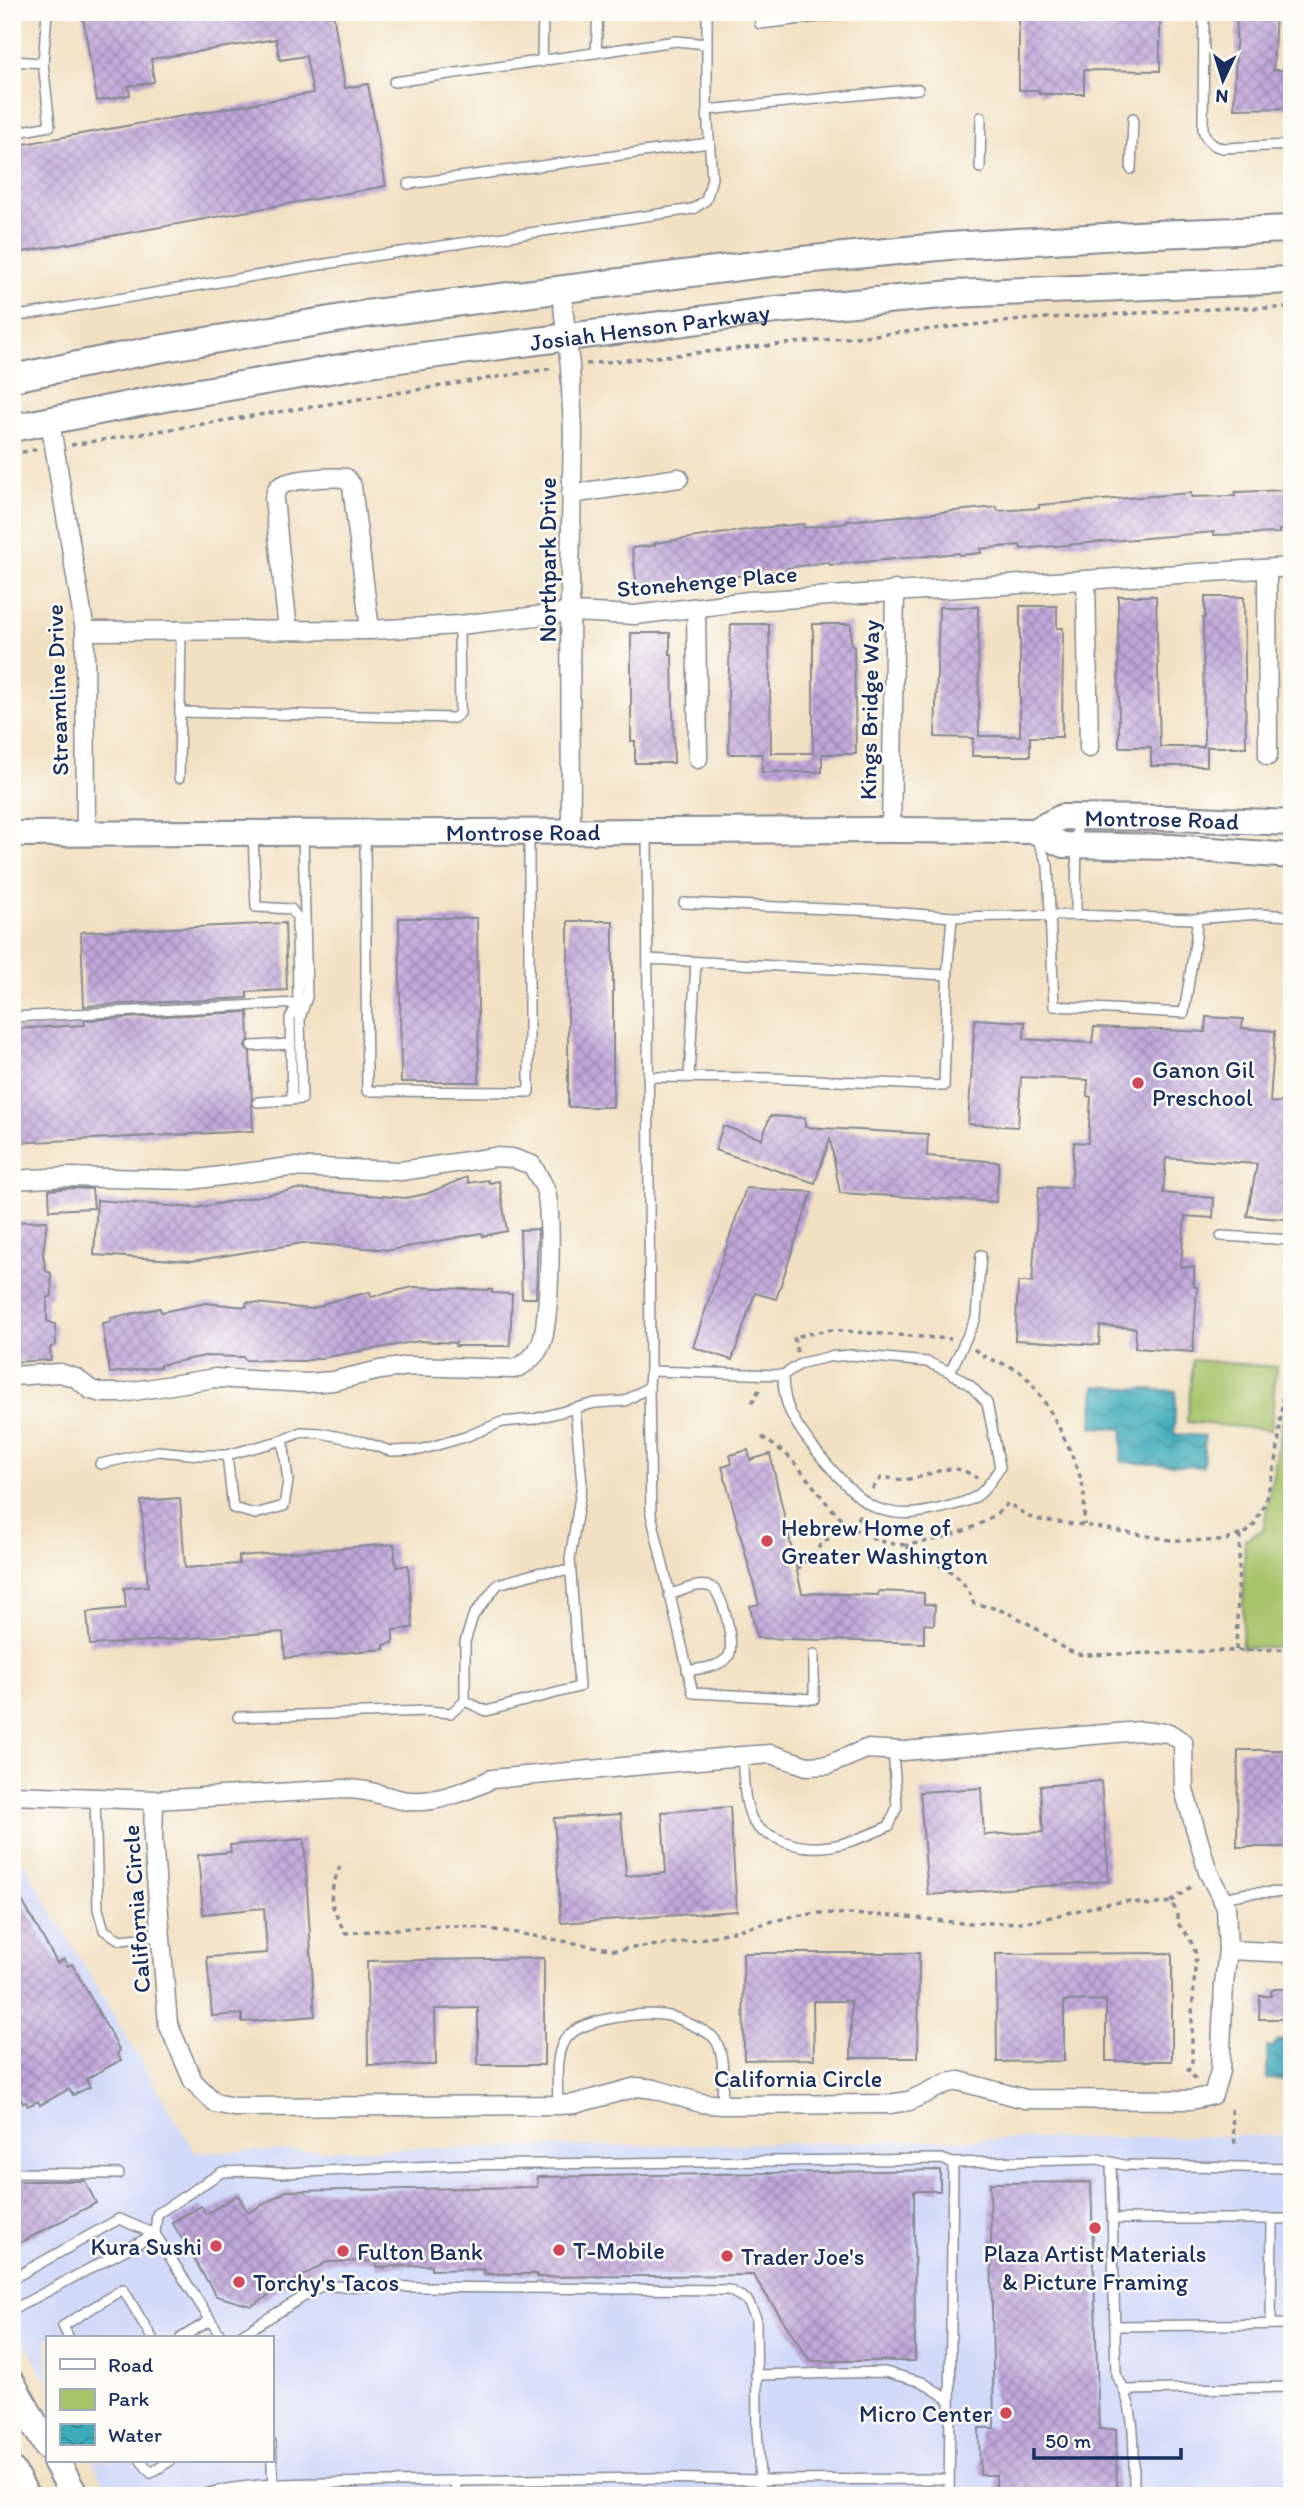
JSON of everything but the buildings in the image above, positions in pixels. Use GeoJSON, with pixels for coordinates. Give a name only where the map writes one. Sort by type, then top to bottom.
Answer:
{"type":"FeatureCollection","features":[{"type":"Feature","properties":{"kind":"main road","name":"Josiah Henson Parkway"},"geometry":{"type":"LineString","coordinates":[[12,377],[366,314],[771,263],[949,246],[1292,229]]}},
{"type":"Feature","properties":{"kind":"main road","name":"Josiah Henson Parkway"},"geometry":{"type":"LineString","coordinates":[[12,428],[164,398],[376,362],[776,310],[953,294],[1292,280]]}},
{"type":"Feature","properties":{"kind":"main road"},"geometry":{"type":"LineString","coordinates":[[12,2384],[46,2444]]}},
{"type":"Feature","properties":{"kind":"main road"},"geometry":{"type":"LineString","coordinates":[[57,2462],[75,2496]]}},
{"type":"Feature","properties":{"kind":"main road"},"geometry":{"type":"LineString","coordinates":[[12,2471],[26,2496]]}},
{"type":"Feature","properties":{"kind":"street","name":"Northpark Drive"},"geometry":{"type":"LineString","coordinates":[[561,289],[570,366],[573,432],[571,831]]}},
{"type":"Feature","properties":{"kind":"street","name":"Streamline Drive"},"geometry":{"type":"LineString","coordinates":[[50,421],[85,631],[86,834]]}},
{"type":"Feature","properties":{"kind":"street"},"geometry":{"type":"LineString","coordinates":[[288,630],[274,499],[277,489],[284,484],[328,476],[346,478],[352,486],[370,630]]}},
{"type":"Feature","properties":{"kind":"street"},"geometry":{"type":"LineString","coordinates":[[572,494],[679,478]]}},
{"type":"Feature","properties":{"kind":"street","name":"Stonehenge Place"},"geometry":{"type":"LineString","coordinates":[[85,631],[370,630],[459,625],[571,612],[635,615],[749,601],[895,590],[1292,567]]}},
{"type":"Feature","properties":{"kind":"street"},"geometry":{"type":"LineString","coordinates":[[1268,569],[1268,756]]}},
{"type":"Feature","properties":{"kind":"street"},"geometry":{"type":"LineString","coordinates":[[1086,580],[1089,748]]}},
{"type":"Feature","properties":{"kind":"street","name":"Kings Bridge Way"},"geometry":{"type":"LineString","coordinates":[[891,830],[895,590]]}},
{"type":"Feature","properties":{"kind":"street"},"geometry":{"type":"LineString","coordinates":[[696,608],[698,759]]}},
{"type":"Feature","properties":{"kind":"street","name":"Montrose Road"},"geometry":{"type":"LineString","coordinates":[[1034,831],[1062,817],[1292,823]]}},
{"type":"Feature","properties":{"kind":"street","name":"Montrose Road"},"geometry":{"type":"LineString","coordinates":[[12,834],[1034,831],[1063,845],[1172,847],[1292,856]]}},
{"type":"Feature","properties":{"kind":"street"},"geometry":{"type":"LineString","coordinates":[[12,1180],[68,1177],[191,1181],[290,1167],[401,1171],[495,1157],[512,1158],[532,1166],[546,1191],[549,1269],[542,1342],[525,1364],[514,1368],[409,1366],[333,1381],[307,1383],[215,1378],[122,1393],[91,1390],[76,1378],[60,1373],[12,1376]]}},
{"type":"Feature","properties":{"kind":"street","name":"California Circle"},"geometry":{"type":"LineString","coordinates":[[1140,1731],[1168,1733],[1184,1742],[1184,1790],[1208,1872],[1226,1907],[1228,1950],[1220,2071],[1213,2095],[1191,2100],[1025,2099],[959,2081],[947,2083],[909,2101],[889,2104],[722,2105],[701,2103],[654,2089],[637,2087],[574,2104],[558,2105],[234,2107],[215,2103],[193,2081],[168,2024],[153,1840],[154,1800],[344,1789],[367,1789],[405,1800],[428,1800],[469,1790],[492,1779],[742,1756],[771,1754],[807,1766],[818,1766],[828,1765],[866,1749],[892,1750],[1140,1731]]}},
{"type":"Feature","properties":{"kind":"street"},"geometry":{"type":"LineString","coordinates":[[12,1795],[154,1800]]}},
{"type":"Feature","properties":{"kind":"street"},"geometry":{"type":"LineString","coordinates":[[1228,1950],[1292,1953]]}},
{"type":"Feature","properties":{"kind":"lane"},"geometry":{"type":"LineString","coordinates":[[12,133],[50,126],[43,62],[47,12]]}},
{"type":"Feature","properties":{"kind":"lane"},"geometry":{"type":"LineString","coordinates":[[542,62],[543,12]]}},
{"type":"Feature","properties":{"kind":"lane"},"geometry":{"type":"LineString","coordinates":[[596,53],[598,12]]}},
{"type":"Feature","properties":{"kind":"lane"},"geometry":{"type":"LineString","coordinates":[[12,317],[373,256],[693,209],[706,200],[712,178],[707,110],[707,12]]}},
{"type":"Feature","properties":{"kind":"lane"},"geometry":{"type":"LineString","coordinates":[[760,12],[760,24],[860,12]]}},
{"type":"Feature","properties":{"kind":"lane"},"geometry":{"type":"LineString","coordinates":[[1204,12],[1203,130],[1207,140],[1214,146],[1223,148],[1292,145]]}},
{"type":"Feature","properties":{"kind":"lane"},"geometry":{"type":"LineString","coordinates":[[394,82],[676,41],[707,44]]}},
{"type":"Feature","properties":{"kind":"lane"},"geometry":{"type":"LineString","coordinates":[[12,61],[43,62]]}},
{"type":"Feature","properties":{"kind":"lane"},"geometry":{"type":"LineString","coordinates":[[707,110],[918,89]]}},
{"type":"Feature","properties":{"kind":"lane"},"geometry":{"type":"LineString","coordinates":[[980,168],[981,117]]}},
{"type":"Feature","properties":{"kind":"lane"},"geometry":{"type":"LineString","coordinates":[[1131,169],[1133,118]]}},
{"type":"Feature","properties":{"kind":"lane"},"geometry":{"type":"LineString","coordinates":[[408,184],[709,143]]}},
{"type":"Feature","properties":{"kind":"lane"},"geometry":{"type":"LineString","coordinates":[[180,712],[454,718],[460,713],[459,625]]}},
{"type":"Feature","properties":{"kind":"lane"},"geometry":{"type":"LineString","coordinates":[[178,778],[181,631]]}},
{"type":"Feature","properties":{"kind":"lane"},"geometry":{"type":"LineString","coordinates":[[1076,915],[1077,817]]}},
{"type":"Feature","properties":{"kind":"lane"},"geometry":{"type":"LineString","coordinates":[[365,832],[367,1091],[529,1092],[528,831]]}},
{"type":"Feature","properties":{"kind":"lane"},"geometry":{"type":"LineString","coordinates":[[647,831],[650,1514],[693,1693],[814,1699],[814,1654]]}},
{"type":"Feature","properties":{"kind":"lane"},"geometry":{"type":"LineString","coordinates":[[1034,831],[1048,865],[1054,1006],[1184,1013],[1197,919]]}},
{"type":"Feature","properties":{"kind":"lane"},"geometry":{"type":"LineString","coordinates":[[253,833],[256,907],[291,909],[297,917],[298,1003],[290,1018],[292,1100]]}},
{"type":"Feature","properties":{"kind":"lane"},"geometry":{"type":"LineString","coordinates":[[258,1102],[302,1099],[300,1018],[307,997],[303,833]]}},
{"type":"Feature","properties":{"kind":"lane"},"geometry":{"type":"LineString","coordinates":[[684,903],[878,911],[952,918],[1076,915],[1197,919],[1259,914],[1292,916]]}},
{"type":"Feature","properties":{"kind":"lane"},"geometry":{"type":"LineString","coordinates":[[648,1077],[689,1076],[944,1086],[947,975],[952,918]]}},
{"type":"Feature","properties":{"kind":"lane"},"geometry":{"type":"LineString","coordinates":[[648,959],[947,975]]}},
{"type":"Feature","properties":{"kind":"lane"},"geometry":{"type":"LineString","coordinates":[[689,1076],[695,962]]}},
{"type":"Feature","properties":{"kind":"lane"},"geometry":{"type":"LineString","coordinates":[[12,1017],[298,1003]]}},
{"type":"Feature","properties":{"kind":"lane"},"geometry":{"type":"LineString","coordinates":[[252,1046],[291,1044]]}},
{"type":"Feature","properties":{"kind":"lane"},"geometry":{"type":"LineString","coordinates":[[1221,1236],[1292,1240]]}},
{"type":"Feature","properties":{"kind":"lane"},"geometry":{"type":"LineString","coordinates":[[950,1372],[976,1318],[981,1255]]}},
{"type":"Feature","properties":{"kind":"lane"},"geometry":{"type":"LineString","coordinates":[[650,1371],[783,1375],[802,1363],[851,1354],[926,1362],[950,1372],[971,1386],[986,1403],[1000,1467],[988,1487],[972,1501],[919,1513],[902,1514],[873,1506],[840,1479],[794,1420],[784,1394],[783,1375]]}},
{"type":"Feature","properties":{"kind":"lane"},"geometry":{"type":"LineString","coordinates":[[100,1464],[158,1451],[227,1455],[283,1440],[301,1432],[365,1442],[390,1451],[420,1450],[465,1437],[502,1422],[534,1419],[595,1403],[625,1401],[649,1387]]}},
{"type":"Feature","properties":{"kind":"lane"},"geometry":{"type":"LineString","coordinates":[[465,1701],[486,1711],[579,1687],[570,1571],[582,1484],[575,1408]]}},
{"type":"Feature","properties":{"kind":"lane"},"geometry":{"type":"LineString","coordinates":[[227,1455],[233,1508],[255,1514],[284,1506],[288,1481],[283,1440]]}},
{"type":"Feature","properties":{"kind":"lane"},"geometry":{"type":"LineString","coordinates":[[238,1717],[427,1711],[451,1713],[465,1701],[465,1642],[473,1616],[498,1584],[541,1572],[570,1571]]}},
{"type":"Feature","properties":{"kind":"lane"},"geometry":{"type":"LineString","coordinates":[[668,1595],[699,1585],[713,1588],[720,1595],[732,1644],[729,1655],[718,1665],[687,1671]]}},
{"type":"Feature","properties":{"kind":"lane"},"geometry":{"type":"LineString","coordinates":[[742,1756],[748,1809],[760,1830],[782,1842],[818,1848],[862,1839],[889,1826],[897,1807],[892,1750]]}},
{"type":"Feature","properties":{"kind":"lane"},"geometry":{"type":"LineString","coordinates":[[95,1797],[98,1909],[104,1930],[120,1941],[161,1936]]}},
{"type":"Feature","properties":{"kind":"lane"},"geometry":{"type":"LineString","coordinates":[[1222,1898],[1248,1893],[1292,1892]]}},
{"type":"Feature","properties":{"kind":"lane"},"geometry":{"type":"LineString","coordinates":[[558,2105],[559,2057],[564,2040],[578,2028],[632,2014],[670,2016],[713,2036],[721,2054],[722,2105]]}},
{"type":"Feature","properties":{"kind":"lane"},"geometry":{"type":"LineString","coordinates":[[155,2234],[157,2214],[222,2172],[281,2173],[457,2165],[941,2160],[953,2163],[1098,2159],[1124,2165],[1292,2168]]}},
{"type":"Feature","properties":{"kind":"lane"},"geometry":{"type":"LineString","coordinates":[[1111,2162],[1116,2375],[1126,2390],[1132,2412],[1134,2496]]}},
{"type":"Feature","properties":{"kind":"lane"},"geometry":{"type":"LineString","coordinates":[[949,2496],[953,2163]]}},
{"type":"Feature","properties":{"kind":"lane"},"geometry":{"type":"LineString","coordinates":[[12,2173],[119,2174]]}},
{"type":"Feature","properties":{"kind":"lane"},"geometry":{"type":"LineString","coordinates":[[1113,2219],[1292,2219]]}},
{"type":"Feature","properties":{"kind":"lane"},"geometry":{"type":"LineString","coordinates":[[1271,2324],[1272,2219]]}},
{"type":"Feature","properties":{"kind":"lane"},"geometry":{"type":"LineString","coordinates":[[12,2279],[119,2220],[155,2234],[220,2336]]}},
{"type":"Feature","properties":{"kind":"lane"},"geometry":{"type":"LineString","coordinates":[[12,2310],[155,2234]]}},
{"type":"Feature","properties":{"kind":"lane"},"geometry":{"type":"LineString","coordinates":[[239,2336],[321,2286],[729,2290],[747,2300],[756,2318],[761,2496]]}},
{"type":"Feature","properties":{"kind":"lane"},"geometry":{"type":"LineString","coordinates":[[68,2336],[63,2326],[122,2289],[151,2336]]}},
{"type":"Feature","properties":{"kind":"lane"},"geometry":{"type":"LineString","coordinates":[[184,2336],[209,2321]]}},
{"type":"Feature","properties":{"kind":"lane"},"geometry":{"type":"LineString","coordinates":[[1115,2326],[1292,2324]]}},
{"type":"Feature","properties":{"kind":"lane"},"geometry":{"type":"LineString","coordinates":[[756,2375],[885,2372],[922,2382],[950,2400]]}},
{"type":"Feature","properties":{"kind":"lane"},"geometry":{"type":"LineString","coordinates":[[1126,2390],[1292,2387]]}},
{"type":"Feature","properties":{"kind":"lane"},"geometry":{"type":"LineString","coordinates":[[142,2462],[151,2473],[168,2462]]}},
{"type":"Feature","properties":{"kind":"lane"},"geometry":{"type":"LineString","coordinates":[[272,2462],[273,2485]]}},
{"type":"Feature","properties":{"kind":"lane"},"geometry":{"type":"LineString","coordinates":[[199,2496],[273,2485],[650,2478],[950,2479]]}},
{"type":"Feature","properties":{"kind":"lane"},"geometry":{"type":"LineString","coordinates":[[455,2496],[456,2482]]}},
{"type":"Feature","properties":{"kind":"path"},"geometry":{"type":"LineString","coordinates":[[65,446],[570,366],[1032,319],[1230,308],[1292,308]]}},
{"type":"Feature","properties":{"kind":"path"},"geometry":{"type":"LineString","coordinates":[[12,454],[43,448]]}},
{"type":"Feature","properties":{"kind":"path"},"geometry":{"type":"LineString","coordinates":[[788,1357],[797,1353],[794,1337],[828,1330],[955,1340]]}},
{"type":"Feature","properties":{"kind":"path"},"geometry":{"type":"LineString","coordinates":[[1001,1497],[1029,1517],[1040,1520],[1187,1542],[1223,1541],[1240,1535],[1254,1525],[1270,1486],[1278,1447],[1288,1341],[1292,1341]]}},
{"type":"Feature","properties":{"kind":"path"},"geometry":{"type":"LineString","coordinates":[[970,1345],[982,1356],[1007,1364],[1030,1381],[1078,1471],[1083,1487],[1084,1525]]}},
{"type":"Feature","properties":{"kind":"path"},"geometry":{"type":"LineString","coordinates":[[752,1403],[764,1382]]}},
{"type":"Feature","properties":{"kind":"path"},"geometry":{"type":"LineString","coordinates":[[761,1437],[791,1459],[829,1507],[852,1527],[885,1542],[907,1545],[933,1541],[988,1520],[1007,1503]]}},
{"type":"Feature","properties":{"kind":"path"},"geometry":{"type":"LineString","coordinates":[[869,1494],[881,1478],[905,1480],[954,1468],[966,1470],[978,1480]]}},
{"type":"Feature","properties":{"kind":"path"},"geometry":{"type":"LineString","coordinates":[[797,1570],[823,1543],[852,1527],[862,1512]]}},
{"type":"Feature","properties":{"kind":"path"},"geometry":{"type":"LineString","coordinates":[[1236,1650],[1240,1535]]}},
{"type":"Feature","properties":{"kind":"path"},"geometry":{"type":"LineString","coordinates":[[907,1545],[909,1551],[954,1574],[964,1584],[974,1604],[1003,1610],[1039,1630],[1069,1652],[1086,1655],[1292,1649]]}},
{"type":"Feature","properties":{"kind":"path"},"geometry":{"type":"LineString","coordinates":[[340,1866],[330,1895],[345,1933],[463,1926],[511,1931],[615,1950],[693,1941],[794,1916],[819,1913],[898,1916],[962,1923],[1035,1921],[1104,1904],[1130,1901],[1150,1905],[1171,1902],[1208,1872]]}},
{"type":"Feature","properties":{"kind":"path"},"geometry":{"type":"LineString","coordinates":[[1171,1902],[1177,1912],[1177,1922],[1190,1939],[1196,1954],[1192,2063],[1188,2070],[1200,2085]]}},
{"type":"Feature","properties":{"kind":"path"},"geometry":{"type":"LineString","coordinates":[[1196,1967],[1205,1969]]}},
{"type":"Feature","properties":{"kind":"path"},"geometry":{"type":"LineString","coordinates":[[1231,2109],[1235,2144]]}},
{"type":"Feature","properties":{"kind":"shaded area"},"geometry":{"type":"Polygon","coordinates":[[[12,1844],[195,2152],[1292,2135],[1292,2496],[112,2496],[93,2462],[273,2462],[273,2336],[46,2336],[46,2380],[12,2320],[12,1844]]]}},
{"type":"Feature","properties":{"kind":"green space"},"geometry":{"type":"Polygon","coordinates":[[[1193,1360],[1276,1367],[1271,1430],[1187,1422],[1193,1360]]]}},
{"type":"Feature","properties":{"kind":"green space"},"geometry":{"type":"Polygon","coordinates":[[[1292,1370],[1292,1646],[1242,1648],[1245,1539],[1263,1530],[1292,1370]]]}},
{"type":"Feature","properties":{"kind":"water"},"geometry":{"type":"Polygon","coordinates":[[[1095,1386],[1176,1391],[1174,1434],[1205,1436],[1203,1467],[1121,1462],[1123,1429],[1092,1427],[1095,1386]]]}},
{"type":"Feature","properties":{"kind":"water"},"geometry":{"type":"Polygon","coordinates":[[[1285,2040],[1292,2047],[1292,2080],[1267,2079],[1267,2047],[1273,2048],[1277,2041],[1285,2040]]]}},
{"type":"Feature","properties":{"kind":"place","name":"Ganon Gil Preschool"},"geometry":{"type":"Point","coordinates":[1138,1083]}},
{"type":"Feature","properties":{"kind":"place","name":"Hebrew Home of Greater Washington"},"geometry":{"type":"Point","coordinates":[767,1541]}},
{"type":"Feature","properties":{"kind":"place","name":"Plaza Artist Materials & Picture Framing"},"geometry":{"type":"Point","coordinates":[1095,2228]}},
{"type":"Feature","properties":{"kind":"place","name":"Kura Sushi"},"geometry":{"type":"Point","coordinates":[216,2246]}},
{"type":"Feature","properties":{"kind":"place","name":"T-Mobile"},"geometry":{"type":"Point","coordinates":[559,2250]}},
{"type":"Feature","properties":{"kind":"place","name":"Fulton Bank"},"geometry":{"type":"Point","coordinates":[343,2251]}},
{"type":"Feature","properties":{"kind":"place","name":"Trader Joe's"},"geometry":{"type":"Point","coordinates":[727,2256]}},
{"type":"Feature","properties":{"kind":"place","name":"Torchy's Tacos"},"geometry":{"type":"Point","coordinates":[239,2282]}},
{"type":"Feature","properties":{"kind":"place","name":"Micro Center"},"geometry":{"type":"Point","coordinates":[1006,2413]}}]}
